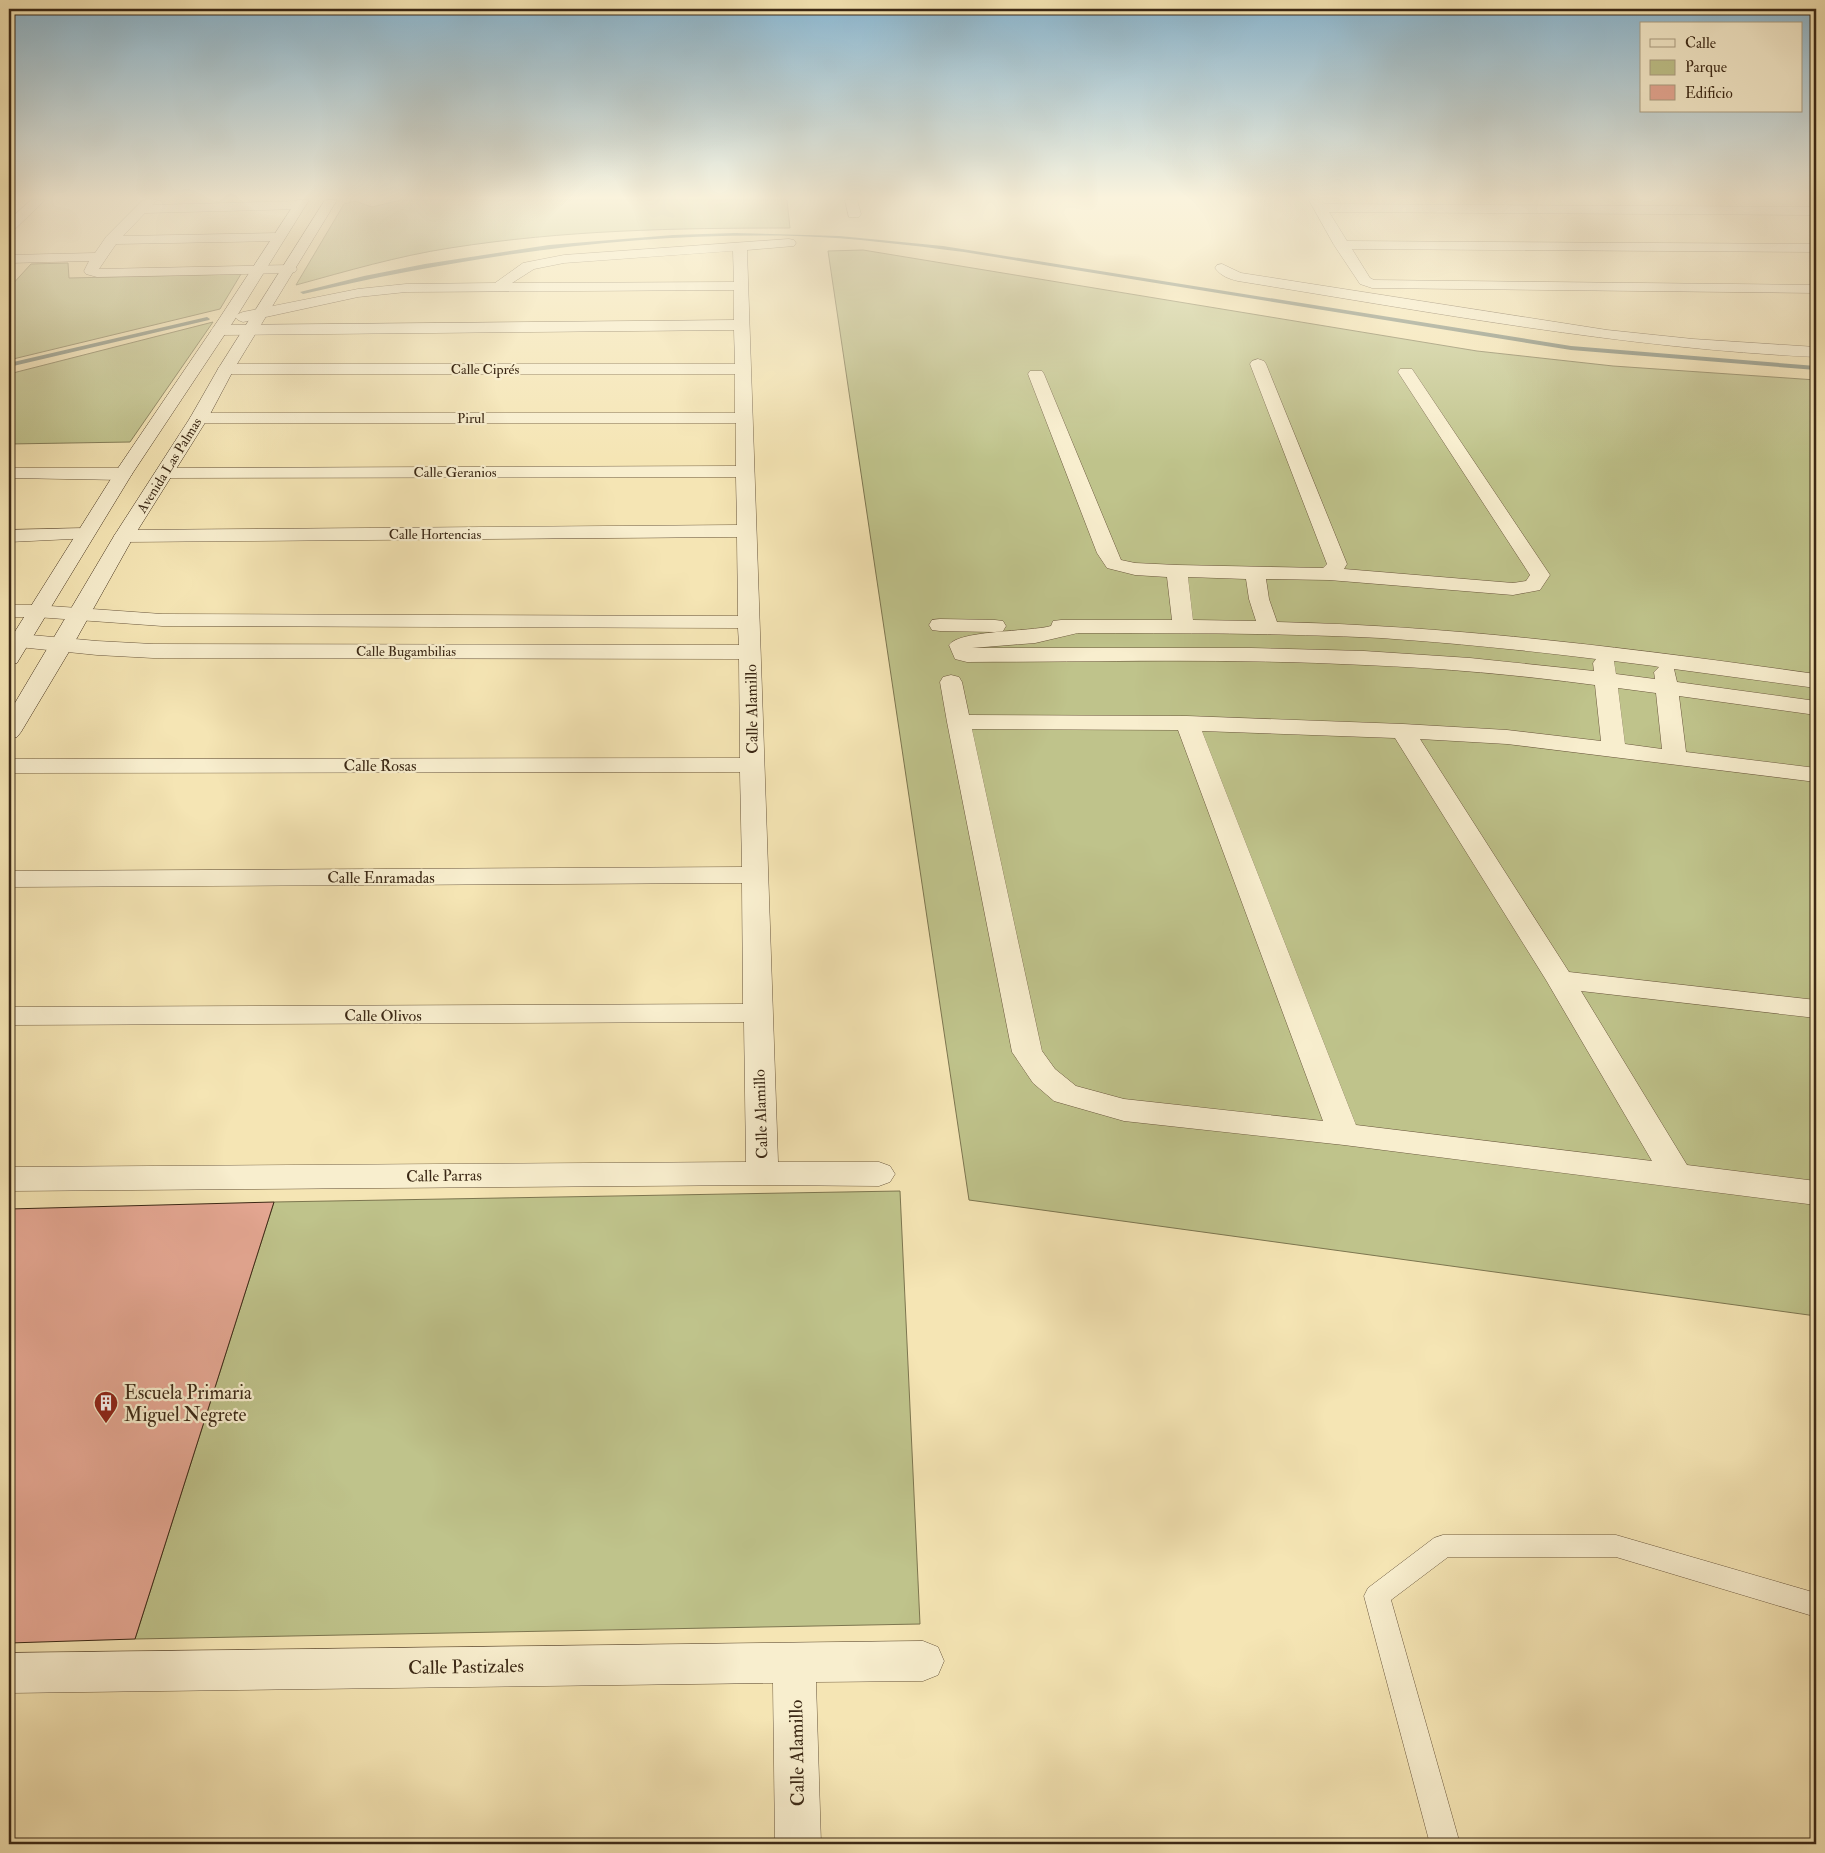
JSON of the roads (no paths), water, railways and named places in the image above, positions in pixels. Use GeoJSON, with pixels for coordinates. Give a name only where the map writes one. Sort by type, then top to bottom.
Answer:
{"type":"FeatureCollection","features":[{"type":"Feature","properties":{"kind":"street","name":"Avenida Las Palmas"},"geometry":{"type":"LineString","coordinates":[[9,658],[15,639],[36,611],[123,474],[247,286]]}},
{"type":"Feature","properties":{"kind":"street","name":"Avenida Las Palmas"},"geometry":{"type":"LineString","coordinates":[[9,732],[62,645],[124,536],[279,286]]}},
{"type":"Feature","properties":{"kind":"street"},"geometry":{"type":"LineString","coordinates":[[223,324],[262,313],[358,294],[406,288],[626,286]]}},
{"type":"Feature","properties":{"kind":"street","name":"Calle Alamillo"},"geometry":{"type":"LineString","coordinates":[[741,286],[762,1173]]}},
{"type":"Feature","properties":{"kind":"street"},"geometry":{"type":"LineString","coordinates":[[1298,286],[1608,335],[1693,344],[1816,352]]}},
{"type":"Feature","properties":{"kind":"street"},"geometry":{"type":"LineString","coordinates":[[1438,286],[1816,290]]}},
{"type":"Feature","properties":{"kind":"street"},"geometry":{"type":"LineString","coordinates":[[223,324],[252,329],[742,325]]}},
{"type":"Feature","properties":{"kind":"street"},"geometry":{"type":"LineString","coordinates":[[1258,364],[1337,564],[1329,574]]}},
{"type":"Feature","properties":{"kind":"street","name":"Calle Ciprés"},"geometry":{"type":"LineString","coordinates":[[226,369],[743,369]]}},
{"type":"Feature","properties":{"kind":"street"},"geometry":{"type":"LineString","coordinates":[[1036,374],[1106,553],[1114,564],[1136,569],[1255,574],[1329,574],[1513,589],[1533,586],[1540,575],[1406,372]]}},
{"type":"Feature","properties":{"kind":"street","name":"Pirul"},"geometry":{"type":"LineString","coordinates":[[199,418],[744,418]]}},
{"type":"Feature","properties":{"kind":"street","name":"Calle Geranios"},"geometry":{"type":"LineString","coordinates":[[164,472],[746,471]]}},
{"type":"Feature","properties":{"kind":"street"},"geometry":{"type":"LineString","coordinates":[[9,473],[123,474]]}},
{"type":"Feature","properties":{"kind":"street","name":"Calle Hortencias"},"geometry":{"type":"LineString","coordinates":[[124,536],[746,531]]}},
{"type":"Feature","properties":{"kind":"street"},"geometry":{"type":"LineString","coordinates":[[9,536],[85,534]]}},
{"type":"Feature","properties":{"kind":"street"},"geometry":{"type":"LineString","coordinates":[[1176,571],[1183,625]]}},
{"type":"Feature","properties":{"kind":"street"},"geometry":{"type":"LineString","coordinates":[[1255,574],[1259,599],[1268,626]]}},
{"type":"Feature","properties":{"kind":"street","name":"Calle Bugambilias"},"geometry":{"type":"LineString","coordinates":[[9,611],[226,621],[748,622]]}},
{"type":"Feature","properties":{"kind":"street"},"geometry":{"type":"LineString","coordinates":[[940,625],[1268,626],[1382,632],[1491,640],[1816,681]]}},
{"type":"Feature","properties":{"kind":"street"},"geometry":{"type":"LineString","coordinates":[[1078,626],[1035,637],[972,641],[960,646],[962,654],[967,655],[1314,656],[1422,661],[1535,671],[1816,708]]}},
{"type":"Feature","properties":{"kind":"street","name":"Calle Bugambilias"},"geometry":{"type":"LineString","coordinates":[[15,639],[62,645],[153,651],[750,652]]}},
{"type":"Feature","properties":{"kind":"street"},"geometry":{"type":"LineString","coordinates":[[1603,653],[1614,751]]}},
{"type":"Feature","properties":{"kind":"street"},"geometry":{"type":"LineString","coordinates":[[1664,661],[1675,758]]}},
{"type":"Feature","properties":{"kind":"street"},"geometry":{"type":"LineString","coordinates":[[951,682],[1027,1052],[1044,1076],[1065,1094],[1124,1110],[1344,1134],[1816,1193]]}},
{"type":"Feature","properties":{"kind":"street"},"geometry":{"type":"LineString","coordinates":[[960,722],[1187,724],[1403,731],[1507,737],[1816,774]]}},
{"type":"Feature","properties":{"kind":"street"},"geometry":{"type":"LineString","coordinates":[[1187,724],[1344,1134]]}},
{"type":"Feature","properties":{"kind":"street"},"geometry":{"type":"LineString","coordinates":[[1403,731],[1560,980],[1676,1174]]}},
{"type":"Feature","properties":{"kind":"street","name":"Calle Rosas"},"geometry":{"type":"LineString","coordinates":[[9,766],[752,765]]}},
{"type":"Feature","properties":{"kind":"street","name":"Calle Enramadas"},"geometry":{"type":"LineString","coordinates":[[9,879],[754,875]]}},
{"type":"Feature","properties":{"kind":"street"},"geometry":{"type":"LineString","coordinates":[[1560,980],[1816,1009]]}},
{"type":"Feature","properties":{"kind":"street","name":"Calle Olivos"},"geometry":{"type":"LineString","coordinates":[[9,1016],[757,1013]]}},
{"type":"Feature","properties":{"kind":"street","name":"Calle Parras"},"geometry":{"type":"LineString","coordinates":[[9,1179],[762,1173],[879,1174]]}},
{"type":"Feature","properties":{"kind":"street","name":"Calle Pastizales"},"geometry":{"type":"LineString","coordinates":[[9,1673],[923,1661]]}},
{"type":"Feature","properties":{"kind":"street","name":"Calle Alamillo"},"geometry":{"type":"LineString","coordinates":[[794,1662],[798,1844]]}},
{"type":"Feature","properties":{"kind":"lane"},"geometry":{"type":"LineString","coordinates":[[1445,1844],[1377,1596],[1443,1546],[1616,1546],[1816,1606]]}},
{"type":"Feature","properties":{"kind":"waterway"},"geometry":{"type":"LineString","coordinates":[[303,292],[327,286]]}},
{"type":"Feature","properties":{"kind":"waterway"},"geometry":{"type":"LineString","coordinates":[[1190,286],[1571,348],[1816,368]]}},
{"type":"Feature","properties":{"kind":"waterway"},"geometry":{"type":"LineString","coordinates":[[9,365],[207,319]]}},
{"type":"Feature","properties":{"kind":"place","name":"Escuela Primaria Miguel Negrete"},"geometry":{"type":"Point","coordinates":[106,1424]}}]}
